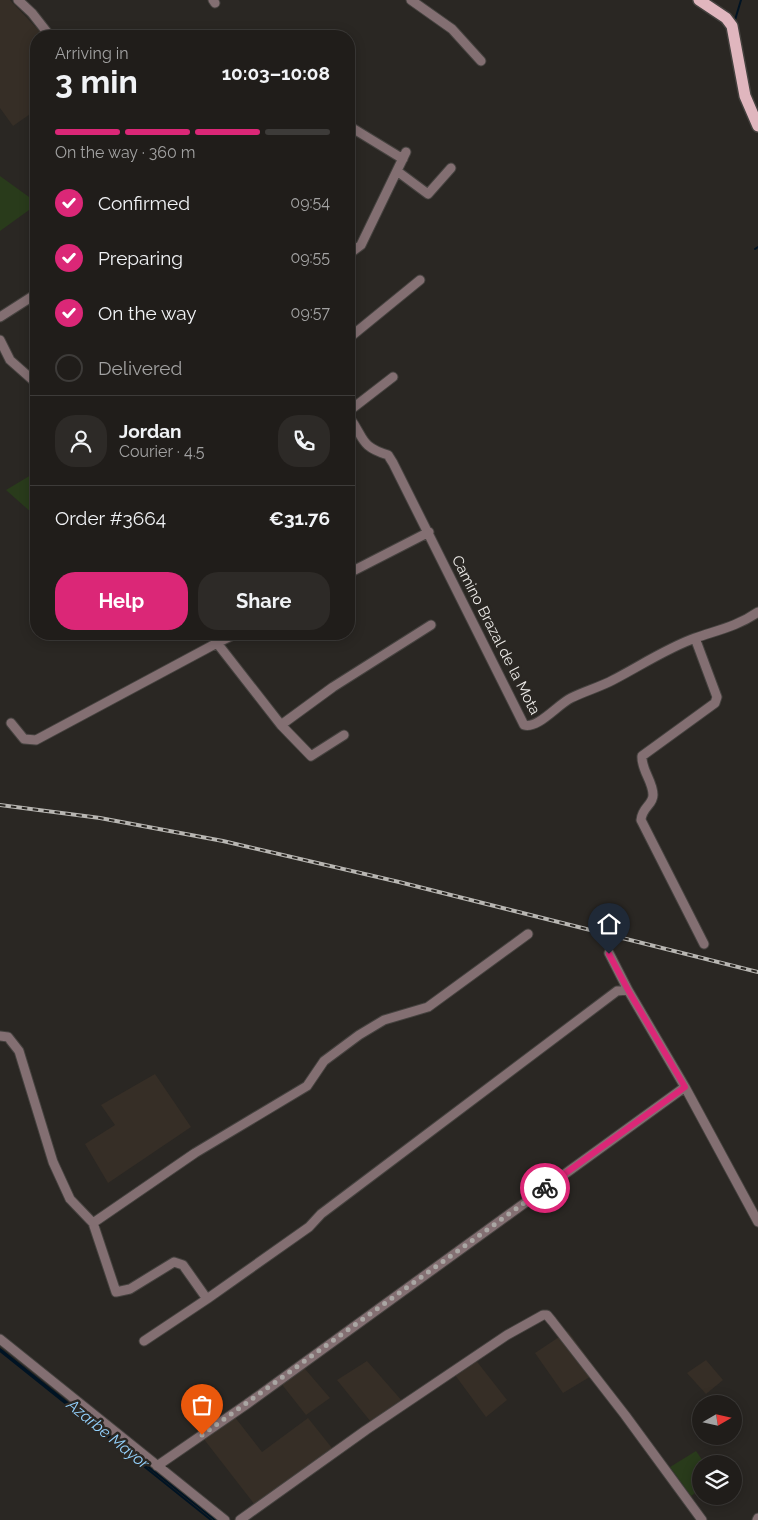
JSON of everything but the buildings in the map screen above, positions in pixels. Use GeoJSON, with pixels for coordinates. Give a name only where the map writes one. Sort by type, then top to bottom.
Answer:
{"type":"FeatureCollection","features":[{"type":"Feature","properties":{"kind":"main road"},"geometry":{"type":"LineString","coordinates":[[699,0],[726,18],[732,26],[745,96],[758,126]]}},
{"type":"Feature","properties":{"kind":"street"},"geometry":{"type":"LineString","coordinates":[[18,0],[32,13],[45,30]]}},
{"type":"Feature","properties":{"kind":"street"},"geometry":{"type":"LineString","coordinates":[[411,0],[452,29],[481,62]]}},
{"type":"Feature","properties":{"kind":"street"},"geometry":{"type":"LineString","coordinates":[[355,129],[404,156],[360,245],[355,249]]}},
{"type":"Feature","properties":{"kind":"street"},"geometry":{"type":"LineString","coordinates":[[397,171],[428,194],[451,168]]}},
{"type":"Feature","properties":{"kind":"street"},"geometry":{"type":"LineString","coordinates":[[355,333],[420,280]]}},
{"type":"Feature","properties":{"kind":"street"},"geometry":{"type":"LineString","coordinates":[[0,317],[30,298]]}},
{"type":"Feature","properties":{"kind":"street"},"geometry":{"type":"LineString","coordinates":[[0,340],[10,360],[30,378]]}},
{"type":"Feature","properties":{"kind":"street"},"geometry":{"type":"LineString","coordinates":[[355,406],[394,377]]}},
{"type":"Feature","properties":{"kind":"street","name":"Camino Brazal de la Mota"},"geometry":{"type":"LineString","coordinates":[[355,428],[364,444],[374,451],[388,455],[429,532],[524,725],[530,727],[537,724],[556,707],[572,698],[612,680],[694,638],[726,630],[758,612]]}},
{"type":"Feature","properties":{"kind":"street"},"geometry":{"type":"LineString","coordinates":[[355,570],[429,532]]}},
{"type":"Feature","properties":{"kind":"street"},"geometry":{"type":"LineString","coordinates":[[281,725],[333,687],[431,625]]}},
{"type":"Feature","properties":{"kind":"street"},"geometry":{"type":"LineString","coordinates":[[694,638],[717,697],[715,704],[642,756],[641,763],[654,793],[652,801],[642,811],[641,820],[704,944]]}},
{"type":"Feature","properties":{"kind":"street"},"geometry":{"type":"LineString","coordinates":[[11,723],[24,739],[36,740],[223,640]]}},
{"type":"Feature","properties":{"kind":"street"},"geometry":{"type":"LineString","coordinates":[[217,643],[281,725],[311,756],[344,735]]}},
{"type":"Feature","properties":{"kind":"street"},"geometry":{"type":"LineString","coordinates":[[93,1223],[195,1153],[307,1086],[324,1062],[359,1035],[384,1020],[428,1008],[528,934]]}},
{"type":"Feature","properties":{"kind":"street"},"geometry":{"type":"LineString","coordinates":[[609,954],[685,1087],[758,1222]]}},
{"type":"Feature","properties":{"kind":"street"},"geometry":{"type":"LineString","coordinates":[[144,1341],[309,1227],[329,1208],[617,991],[628,990]]}},
{"type":"Feature","properties":{"kind":"street"},"geometry":{"type":"LineString","coordinates":[[0,1036],[8,1037],[19,1051],[53,1162],[70,1199],[93,1223],[116,1292],[130,1289],[174,1262],[183,1264],[207,1299]]}},
{"type":"Feature","properties":{"kind":"street"},"geometry":{"type":"LineString","coordinates":[[157,1466],[247,1404],[685,1087]]}},
{"type":"Feature","properties":{"kind":"street"},"geometry":{"type":"LineString","coordinates":[[240,1520],[366,1430],[507,1335],[542,1315],[548,1315],[702,1520]]}},
{"type":"Feature","properties":{"kind":"street"},"geometry":{"type":"LineString","coordinates":[[0,1339],[225,1520]]}},
{"type":"Feature","properties":{"kind":"shaded area"},"geometry":{"type":"Polygon","coordinates":[[[0,0],[10,0],[38,30],[30,30],[30,114],[13,126],[0,108],[0,0]]]}},
{"type":"Feature","properties":{"kind":"shaded area"},"geometry":{"type":"Polygon","coordinates":[[[155,1074],[191,1127],[108,1183],[85,1144],[115,1125],[101,1105],[155,1074]]]}},
{"type":"Feature","properties":{"kind":"shaded area"},"geometry":{"type":"Polygon","coordinates":[[[568,1331],[598,1372],[563,1393],[535,1353],[568,1331]]]}},
{"type":"Feature","properties":{"kind":"shaded area"},"geometry":{"type":"Polygon","coordinates":[[[471,1354],[507,1400],[486,1417],[455,1375],[465,1369],[459,1361],[471,1354]]]}},
{"type":"Feature","properties":{"kind":"shaded area"},"geometry":{"type":"Polygon","coordinates":[[[706,1360],[723,1380],[706,1394],[687,1373],[706,1360]]]}},
{"type":"Feature","properties":{"kind":"shaded area"},"geometry":{"type":"Polygon","coordinates":[[[367,1361],[403,1402],[371,1422],[337,1380],[367,1361]]]}},
{"type":"Feature","properties":{"kind":"shaded area"},"geometry":{"type":"Polygon","coordinates":[[[299,1362],[330,1398],[306,1415],[280,1382],[299,1362]]]}},
{"type":"Feature","properties":{"kind":"shaded area"},"geometry":{"type":"Polygon","coordinates":[[[234,1416],[262,1452],[308,1418],[336,1453],[255,1505],[203,1438],[234,1416]]]}},
{"type":"Feature","properties":{"kind":"green space"},"geometry":{"type":"Polygon","coordinates":[[[0,176],[30,198],[30,209],[0,231],[0,176]]]}},
{"type":"Feature","properties":{"kind":"green space"},"geometry":{"type":"Polygon","coordinates":[[[30,476],[30,511],[6,490],[30,476]]]}},
{"type":"Feature","properties":{"kind":"green space"},"geometry":{"type":"Polygon","coordinates":[[[696,1451],[699,1455],[692,1455],[692,1495],[691,1496],[670,1467],[696,1451]]]}},
{"type":"Feature","properties":{"kind":"waterway"},"geometry":{"type":"LineString","coordinates":[[735,20],[741,0]]}},
{"type":"Feature","properties":{"kind":"waterway","name":"Azarbe Mayor"},"geometry":{"type":"LineString","coordinates":[[0,1349],[215,1520]]}},
{"type":"Feature","properties":{"kind":"waterway","name":"Azarbe Mayor"},"geometry":{"type":"LineString","coordinates":[[0,1351],[211,1520]]}},
{"type":"Feature","properties":{"kind":"railway"},"geometry":{"type":"LineString","coordinates":[[0,805],[100,818],[223,841],[399,882],[758,972]]}},
{"type":"Feature","properties":{"kind":"way so far"},"geometry":{"type":"LineString","coordinates":[[202,1435],[545,1188]]}},
{"type":"Feature","properties":{"kind":"route"},"geometry":{"type":"LineString","coordinates":[[545,1188],[685,1087],[609,954]]}}]}
